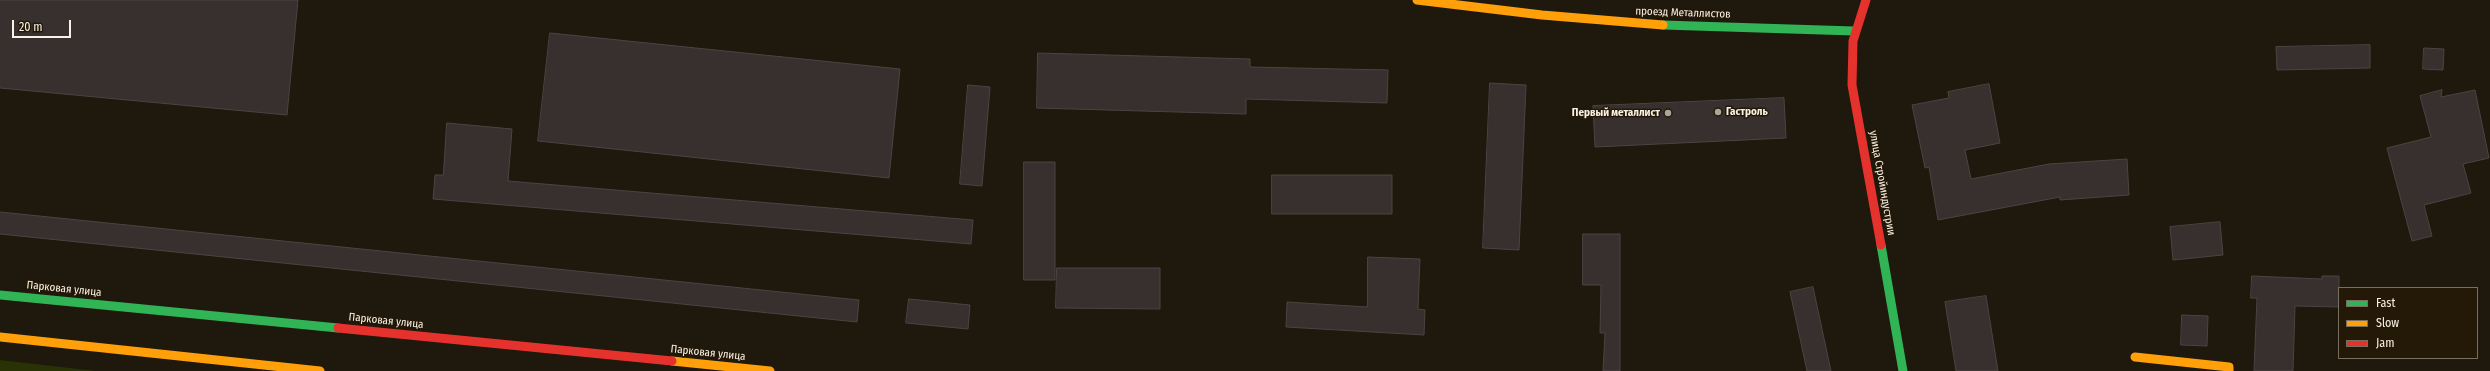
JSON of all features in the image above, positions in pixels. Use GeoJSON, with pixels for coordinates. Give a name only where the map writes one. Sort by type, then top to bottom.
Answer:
{"type":"FeatureCollection","features":[{"type":"Feature","properties":{"kind":"main road","name":"проезд Металлистов"},"geometry":{"type":"LineString","coordinates":[[1417,0],[1542,15],[1660,25],[1854,30]]}},
{"type":"Feature","properties":{"kind":"main road","name":"улица Стройиндустрии"},"geometry":{"type":"LineString","coordinates":[[1866,0],[1854,30],[1851,54],[1852,85],[1903,371]]}},
{"type":"Feature","properties":{"kind":"main road","name":"Парковая улица"},"geometry":{"type":"LineString","coordinates":[[0,295],[770,371]]}},
{"type":"Feature","properties":{"kind":"main road"},"geometry":{"type":"LineString","coordinates":[[0,337],[320,371]]}},
{"type":"Feature","properties":{"kind":"main road"},"geometry":{"type":"LineString","coordinates":[[2135,357],[2229,367],[2229,371]]}},
{"type":"Feature","properties":{"kind":"green space"},"geometry":{"type":"Polygon","coordinates":[[[0,360],[96,371],[0,371],[0,360]]]}},
{"type":"Feature","properties":{"kind":"building"},"geometry":{"type":"Polygon","coordinates":[[[0,0],[298,0],[287,115],[0,88],[0,0]]]}},
{"type":"Feature","properties":{"kind":"building"},"geometry":{"type":"Polygon","coordinates":[[[550,33],[900,69],[889,178],[538,141],[550,33]]]}},
{"type":"Feature","properties":{"kind":"building"},"geometry":{"type":"Polygon","coordinates":[[[2370,45],[2370,68],[2277,70],[2276,47],[2370,45]]]}},
{"type":"Feature","properties":{"kind":"building"},"geometry":{"type":"Polygon","coordinates":[[[2424,48],[2444,49],[2443,70],[2423,69],[2424,48]]]}},
{"type":"Feature","properties":{"kind":"building"},"geometry":{"type":"Polygon","coordinates":[[[1038,53],[1250,59],[1250,67],[1388,70],[1387,103],[1246,99],[1246,114],[1037,108],[1038,53]]]}},
{"type":"Feature","properties":{"kind":"building"},"geometry":{"type":"Polygon","coordinates":[[[1490,83],[1526,85],[1519,250],[1483,248],[1490,83]]]}},
{"type":"Feature","properties":{"kind":"building"},"geometry":{"type":"Polygon","coordinates":[[[1989,84],[2000,143],[1965,150],[1971,179],[2049,164],[2127,159],[2129,195],[2060,200],[2060,197],[1938,220],[1929,167],[1925,168],[1912,105],[1949,98],[1948,92],[1989,84]]]}},
{"type":"Feature","properties":{"kind":"building"},"geometry":{"type":"Polygon","coordinates":[[[968,85],[990,87],[982,186],[960,184],[968,85]]]}},
{"type":"Feature","properties":{"kind":"building"},"geometry":{"type":"Polygon","coordinates":[[[2442,90],[2441,97],[2475,90],[2489,158],[2463,164],[2471,193],[2424,205],[2432,236],[2412,241],[2387,148],[2431,137],[2420,96],[2442,90]]]}},
{"type":"Feature","properties":{"kind":"building"},"geometry":{"type":"Polygon","coordinates":[[[1784,98],[1786,138],[1595,147],[1593,106],[1784,98]]]}},
{"type":"Feature","properties":{"kind":"building"},"geometry":{"type":"Polygon","coordinates":[[[447,123],[512,129],[508,181],[973,220],[971,244],[433,199],[435,175],[443,175],[447,123]]]}},
{"type":"Feature","properties":{"kind":"building"},"geometry":{"type":"Polygon","coordinates":[[[1024,162],[1055,162],[1055,280],[1024,280],[1024,162]]]}},
{"type":"Feature","properties":{"kind":"building"},"geometry":{"type":"Polygon","coordinates":[[[1272,175],[1392,175],[1392,214],[1272,214],[1272,175]]]}},
{"type":"Feature","properties":{"kind":"building"},"geometry":{"type":"Polygon","coordinates":[[[0,212],[859,300],[857,322],[0,234],[0,212]]]}},
{"type":"Feature","properties":{"kind":"building"},"geometry":{"type":"Polygon","coordinates":[[[2220,222],[2223,255],[2173,260],[2170,227],[2220,222]]]}},
{"type":"Feature","properties":{"kind":"building"},"geometry":{"type":"Polygon","coordinates":[[[1583,234],[1620,234],[1620,371],[1603,371],[1605,333],[1600,333],[1601,285],[1583,285],[1583,234]]]}},
{"type":"Feature","properties":{"kind":"building"},"geometry":{"type":"Polygon","coordinates":[[[1368,257],[1420,259],[1418,309],[1425,310],[1424,335],[1286,327],[1287,302],[1367,307],[1368,257]]]}},
{"type":"Feature","properties":{"kind":"building"},"geometry":{"type":"Polygon","coordinates":[[[1057,268],[1160,268],[1160,309],[1056,308],[1057,268]]]}},
{"type":"Feature","properties":{"kind":"building"},"geometry":{"type":"Polygon","coordinates":[[[2252,276],[2322,279],[2322,276],[2339,276],[2338,307],[2295,306],[2293,371],[2254,371],[2257,298],[2251,298],[2252,276]]]}},
{"type":"Feature","properties":{"kind":"building"},"geometry":{"type":"Polygon","coordinates":[[[1813,287],[1831,371],[1807,371],[1790,292],[1813,287]]]}},
{"type":"Feature","properties":{"kind":"building"},"geometry":{"type":"Polygon","coordinates":[[[1986,296],[1998,371],[1956,371],[1945,302],[1986,296]]]}},
{"type":"Feature","properties":{"kind":"building"},"geometry":{"type":"Polygon","coordinates":[[[909,299],[970,305],[968,329],[906,323],[909,299]]]}},
{"type":"Feature","properties":{"kind":"building"},"geometry":{"type":"Polygon","coordinates":[[[2182,315],[2208,316],[2207,346],[2181,345],[2182,315]]]}},
{"type":"Feature","properties":{"kind":"traffic: fast"},"geometry":{"type":"LineString","coordinates":[[1663,25],[1854,31]]}},
{"type":"Feature","properties":{"kind":"traffic: fast"},"geometry":{"type":"LineString","coordinates":[[1881,245],[1903,371]]}},
{"type":"Feature","properties":{"kind":"traffic: fast"},"geometry":{"type":"LineString","coordinates":[[0,295],[338,328]]}},
{"type":"Feature","properties":{"kind":"traffic: slow"},"geometry":{"type":"LineString","coordinates":[[1417,0],[1542,15],[1663,25]]}},
{"type":"Feature","properties":{"kind":"traffic: slow"},"geometry":{"type":"LineString","coordinates":[[0,337],[320,371]]}},
{"type":"Feature","properties":{"kind":"traffic: slow"},"geometry":{"type":"LineString","coordinates":[[2135,357],[2229,367],[2229,371]]}},
{"type":"Feature","properties":{"kind":"traffic: slow"},"geometry":{"type":"LineString","coordinates":[[672,361],[770,371]]}},
{"type":"Feature","properties":{"kind":"traffic: jam"},"geometry":{"type":"LineString","coordinates":[[1866,0],[1853,41],[1852,85],[1881,245]]}},
{"type":"Feature","properties":{"kind":"traffic: jam"},"geometry":{"type":"LineString","coordinates":[[338,328],[672,361]]}},
{"type":"Feature","properties":{"kind":"place","name":"Гастроль"},"geometry":{"type":"Point","coordinates":[1718,112]}},
{"type":"Feature","properties":{"kind":"place","name":"Первый металлист"},"geometry":{"type":"Point","coordinates":[1668,113]}}]}
